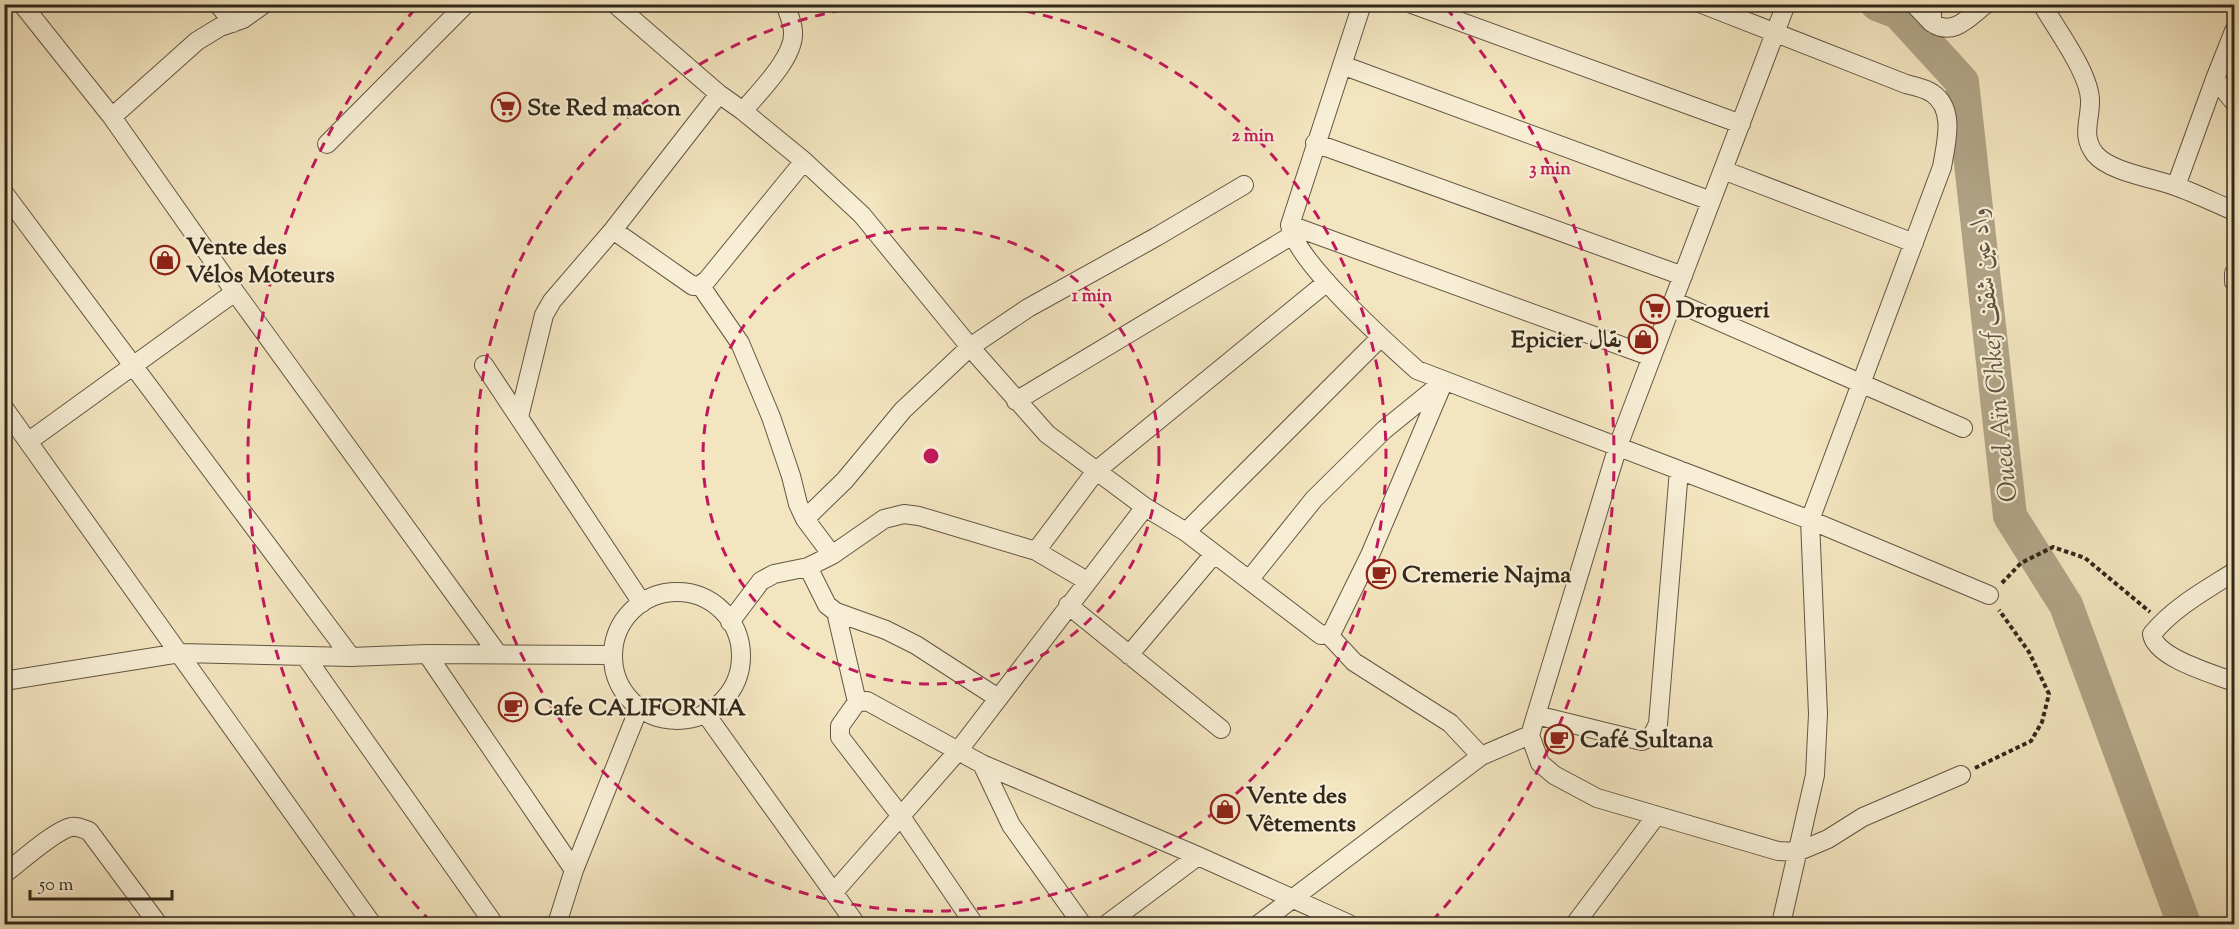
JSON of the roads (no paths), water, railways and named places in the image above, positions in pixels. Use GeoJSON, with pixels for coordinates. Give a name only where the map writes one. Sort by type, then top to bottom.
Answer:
{"type":"FeatureCollection","features":[{"type":"Feature","properties":{"kind":"street"},"geometry":{"type":"LineString","coordinates":[[22,4],[111,117],[498,654]]}},
{"type":"Feature","properties":{"kind":"street"},"geometry":{"type":"LineString","coordinates":[[218,4],[233,23]]}},
{"type":"Feature","properties":{"kind":"street"},"geometry":{"type":"LineString","coordinates":[[111,117],[197,42],[220,27],[243,19],[264,4]]}},
{"type":"Feature","properties":{"kind":"street"},"geometry":{"type":"LineString","coordinates":[[327,144],[466,4]]}},
{"type":"Feature","properties":{"kind":"street"},"geometry":{"type":"LineString","coordinates":[[615,4],[719,94],[744,111],[804,161],[862,214],[970,347],[1047,434],[1145,507],[1186,532],[1321,635],[1333,630],[1370,555],[1444,381]]}},
{"type":"Feature","properties":{"kind":"street"},"geometry":{"type":"LineString","coordinates":[[744,111],[786,57],[794,31],[785,4]]}},
{"type":"Feature","properties":{"kind":"street"},"geometry":{"type":"LineString","coordinates":[[1016,401],[1290,230],[1315,143],[1362,4]]}},
{"type":"Feature","properties":{"kind":"street"},"geometry":{"type":"LineString","coordinates":[[1412,4],[1740,124]]}},
{"type":"Feature","properties":{"kind":"street"},"geometry":{"type":"LineString","coordinates":[[1702,4],[1775,30],[1906,84],[1931,91],[1941,100],[1947,114],[1947,138],[1942,167],[1810,520],[1818,714],[1815,775],[1781,924]]}},
{"type":"Feature","properties":{"kind":"street"},"geometry":{"type":"LineString","coordinates":[[1786,4],[1618,446],[1530,735],[1540,763],[1554,775],[1598,798],[1765,848],[1797,852],[1827,839],[1863,817],[1961,775]]}},
{"type":"Feature","properties":{"kind":"street"},"geometry":{"type":"LineString","coordinates":[[1914,4],[1932,14],[1942,29],[1950,29],[1959,24],[1986,4]]}},
{"type":"Feature","properties":{"kind":"street"},"geometry":{"type":"LineString","coordinates":[[2042,4],[2083,73],[2088,86],[2091,102],[2086,130],[2088,143],[2097,156],[2111,166],[2176,186],[2235,211]]}},
{"type":"Feature","properties":{"kind":"street"},"geometry":{"type":"LineString","coordinates":[[2176,186],[2235,31]]}},
{"type":"Feature","properties":{"kind":"street"},"geometry":{"type":"LineString","coordinates":[[1342,65],[1711,201]]}},
{"type":"Feature","properties":{"kind":"street"},"geometry":{"type":"LineString","coordinates":[[2215,79],[2235,102]]}},
{"type":"Feature","properties":{"kind":"street"},"geometry":{"type":"LineString","coordinates":[[519,417],[544,315],[552,301],[613,230],[719,94]]}},
{"type":"Feature","properties":{"kind":"street"},"geometry":{"type":"LineString","coordinates":[[1315,143],[1683,276]]}},
{"type":"Feature","properties":{"kind":"street"},"geometry":{"type":"LineString","coordinates":[[613,230],[693,286],[700,285],[707,280],[804,161]]}},
{"type":"Feature","properties":{"kind":"street"},"geometry":{"type":"LineString","coordinates":[[1723,170],[1914,243]]}},
{"type":"Feature","properties":{"kind":"street"},"geometry":{"type":"LineString","coordinates":[[805,519],[845,480],[903,410],[970,347],[1028,308],[1244,185]]}},
{"type":"Feature","properties":{"kind":"street"},"geometry":{"type":"LineString","coordinates":[[4,193],[351,657]]}},
{"type":"Feature","properties":{"kind":"street"},"geometry":{"type":"LineString","coordinates":[[1290,230],[1327,282],[1380,338],[1417,370],[1810,520],[1989,596]]}},
{"type":"Feature","properties":{"kind":"street"},"geometry":{"type":"LineString","coordinates":[[1290,230],[1652,357]]}},
{"type":"Feature","properties":{"kind":"street"},"geometry":{"type":"LineString","coordinates":[[2235,273],[2235,282]]}},
{"type":"Feature","properties":{"kind":"street"},"geometry":{"type":"LineString","coordinates":[[1036,550],[1096,471],[1327,282]]}},
{"type":"Feature","properties":{"kind":"street"},"geometry":{"type":"LineString","coordinates":[[700,285],[740,343],[771,417],[798,504],[805,519],[832,555]]}},
{"type":"Feature","properties":{"kind":"street"},"geometry":{"type":"LineString","coordinates":[[28,441],[235,292]]}},
{"type":"Feature","properties":{"kind":"street"},"geometry":{"type":"LineString","coordinates":[[1673,301],[1963,428]]}},
{"type":"Feature","properties":{"kind":"street"},"geometry":{"type":"LineString","coordinates":[[1186,532],[1380,338]]}},
{"type":"Feature","properties":{"kind":"street"},"geometry":{"type":"LineString","coordinates":[[484,365],[642,603]]}},
{"type":"Feature","properties":{"kind":"street"},"geometry":{"type":"LineString","coordinates":[[1249,580],[1314,499],[1384,430],[1444,381]]}},
{"type":"Feature","properties":{"kind":"street"},"geometry":{"type":"LineString","coordinates":[[4,408],[372,924]]}},
{"type":"Feature","properties":{"kind":"street"},"geometry":{"type":"LineString","coordinates":[[1536,715],[1642,741],[1652,736],[1658,724],[1679,470]]}},
{"type":"Feature","properties":{"kind":"street"},"geometry":{"type":"LineString","coordinates":[[834,892],[958,751],[1145,507]]}},
{"type":"Feature","properties":{"kind":"street"},"geometry":{"type":"LineString","coordinates":[[730,622],[761,581],[774,574],[808,567],[832,555],[884,519],[904,514],[919,516],[1036,550],[1087,581]]}},
{"type":"Feature","properties":{"kind":"street"},"geometry":{"type":"LineString","coordinates":[[1129,655],[1214,554]]}},
{"type":"Feature","properties":{"kind":"street"},"geometry":{"type":"LineString","coordinates":[[808,567],[827,605],[836,612],[886,630],[916,645],[998,698]]}},
{"type":"Feature","properties":{"kind":"street"},"geometry":{"type":"LineString","coordinates":[[2235,572],[2199,594],[2162,622],[2152,634],[2159,649],[2188,665],[2235,682]]}},
{"type":"Feature","properties":{"kind":"street"},"geometry":{"type":"LineString","coordinates":[[686,593],[708,601],[730,622],[739,643],[741,658],[738,673],[728,694],[718,705],[690,719],[667,720],[639,708],[627,698],[619,685],[612,655],[621,625],[642,603],[663,594],[686,593]]}},
{"type":"Feature","properties":{"kind":"street"},"geometry":{"type":"LineString","coordinates":[[1068,605],[1221,729]]}},
{"type":"Feature","properties":{"kind":"street"},"geometry":{"type":"LineString","coordinates":[[836,612],[857,702],[840,726],[840,737],[900,815],[974,924]]}},
{"type":"Feature","properties":{"kind":"street"},"geometry":{"type":"LineString","coordinates":[[1328,634],[1354,662],[1450,723],[1481,756]]}},
{"type":"Feature","properties":{"kind":"street"},"geometry":{"type":"LineString","coordinates":[[4,681],[180,653],[351,657],[427,654],[612,655]]}},
{"type":"Feature","properties":{"kind":"street"},"geometry":{"type":"LineString","coordinates":[[427,654],[574,870]]}},
{"type":"Feature","properties":{"kind":"street"},"geometry":{"type":"LineString","coordinates":[[305,656],[494,924]]}},
{"type":"Feature","properties":{"kind":"street"},"geometry":{"type":"LineString","coordinates":[[857,702],[867,701],[982,764],[1198,856],[1349,924]]}},
{"type":"Feature","properties":{"kind":"street"},"geometry":{"type":"LineString","coordinates":[[557,924],[574,870],[639,708]]}},
{"type":"Feature","properties":{"kind":"street"},"geometry":{"type":"LineString","coordinates":[[705,713],[856,924]]}},
{"type":"Feature","properties":{"kind":"street"},"geometry":{"type":"LineString","coordinates":[[1259,924],[1481,756],[1530,735]]}},
{"type":"Feature","properties":{"kind":"street"},"geometry":{"type":"LineString","coordinates":[[982,764],[1011,825],[1082,924]]}},
{"type":"Feature","properties":{"kind":"street"},"geometry":{"type":"LineString","coordinates":[[1575,924],[1656,816]]}},
{"type":"Feature","properties":{"kind":"street"},"geometry":{"type":"LineString","coordinates":[[4,874],[55,836],[69,828],[78,827],[89,831],[159,924]]}},
{"type":"Feature","properties":{"kind":"street"},"geometry":{"type":"LineString","coordinates":[[1107,924],[1198,856]]}},
{"type":"Feature","properties":{"kind":"waterway","name":"Oued Aïn Chkef واد عين شقف"},"geometry":{"type":"LineString","coordinates":[[1877,4],[1898,12],[1962,82],[2010,516],[2066,605],[2184,924]]}},
{"type":"Feature","properties":{"kind":"place","name":"Ste Red macon"},"geometry":{"type":"Point","coordinates":[506,107]}},
{"type":"Feature","properties":{"kind":"place","name":"Vente des Vélos Moteurs"},"geometry":{"type":"Point","coordinates":[165,260]}},
{"type":"Feature","properties":{"kind":"place","name":"Drogueri"},"geometry":{"type":"Point","coordinates":[1655,309]}},
{"type":"Feature","properties":{"kind":"place","name":"Epicier بقال"},"geometry":{"type":"Point","coordinates":[1643,339]}},
{"type":"Feature","properties":{"kind":"place","name":"Cremerie Najma"},"geometry":{"type":"Point","coordinates":[1381,574]}},
{"type":"Feature","properties":{"kind":"place","name":"Cafe CALIFORNIA"},"geometry":{"type":"Point","coordinates":[513,707]}},
{"type":"Feature","properties":{"kind":"place","name":"Café Sultana"},"geometry":{"type":"Point","coordinates":[1559,739]}},
{"type":"Feature","properties":{"kind":"place","name":"Vente des Vêtements"},"geometry":{"type":"Point","coordinates":[1225,809]}}]}
